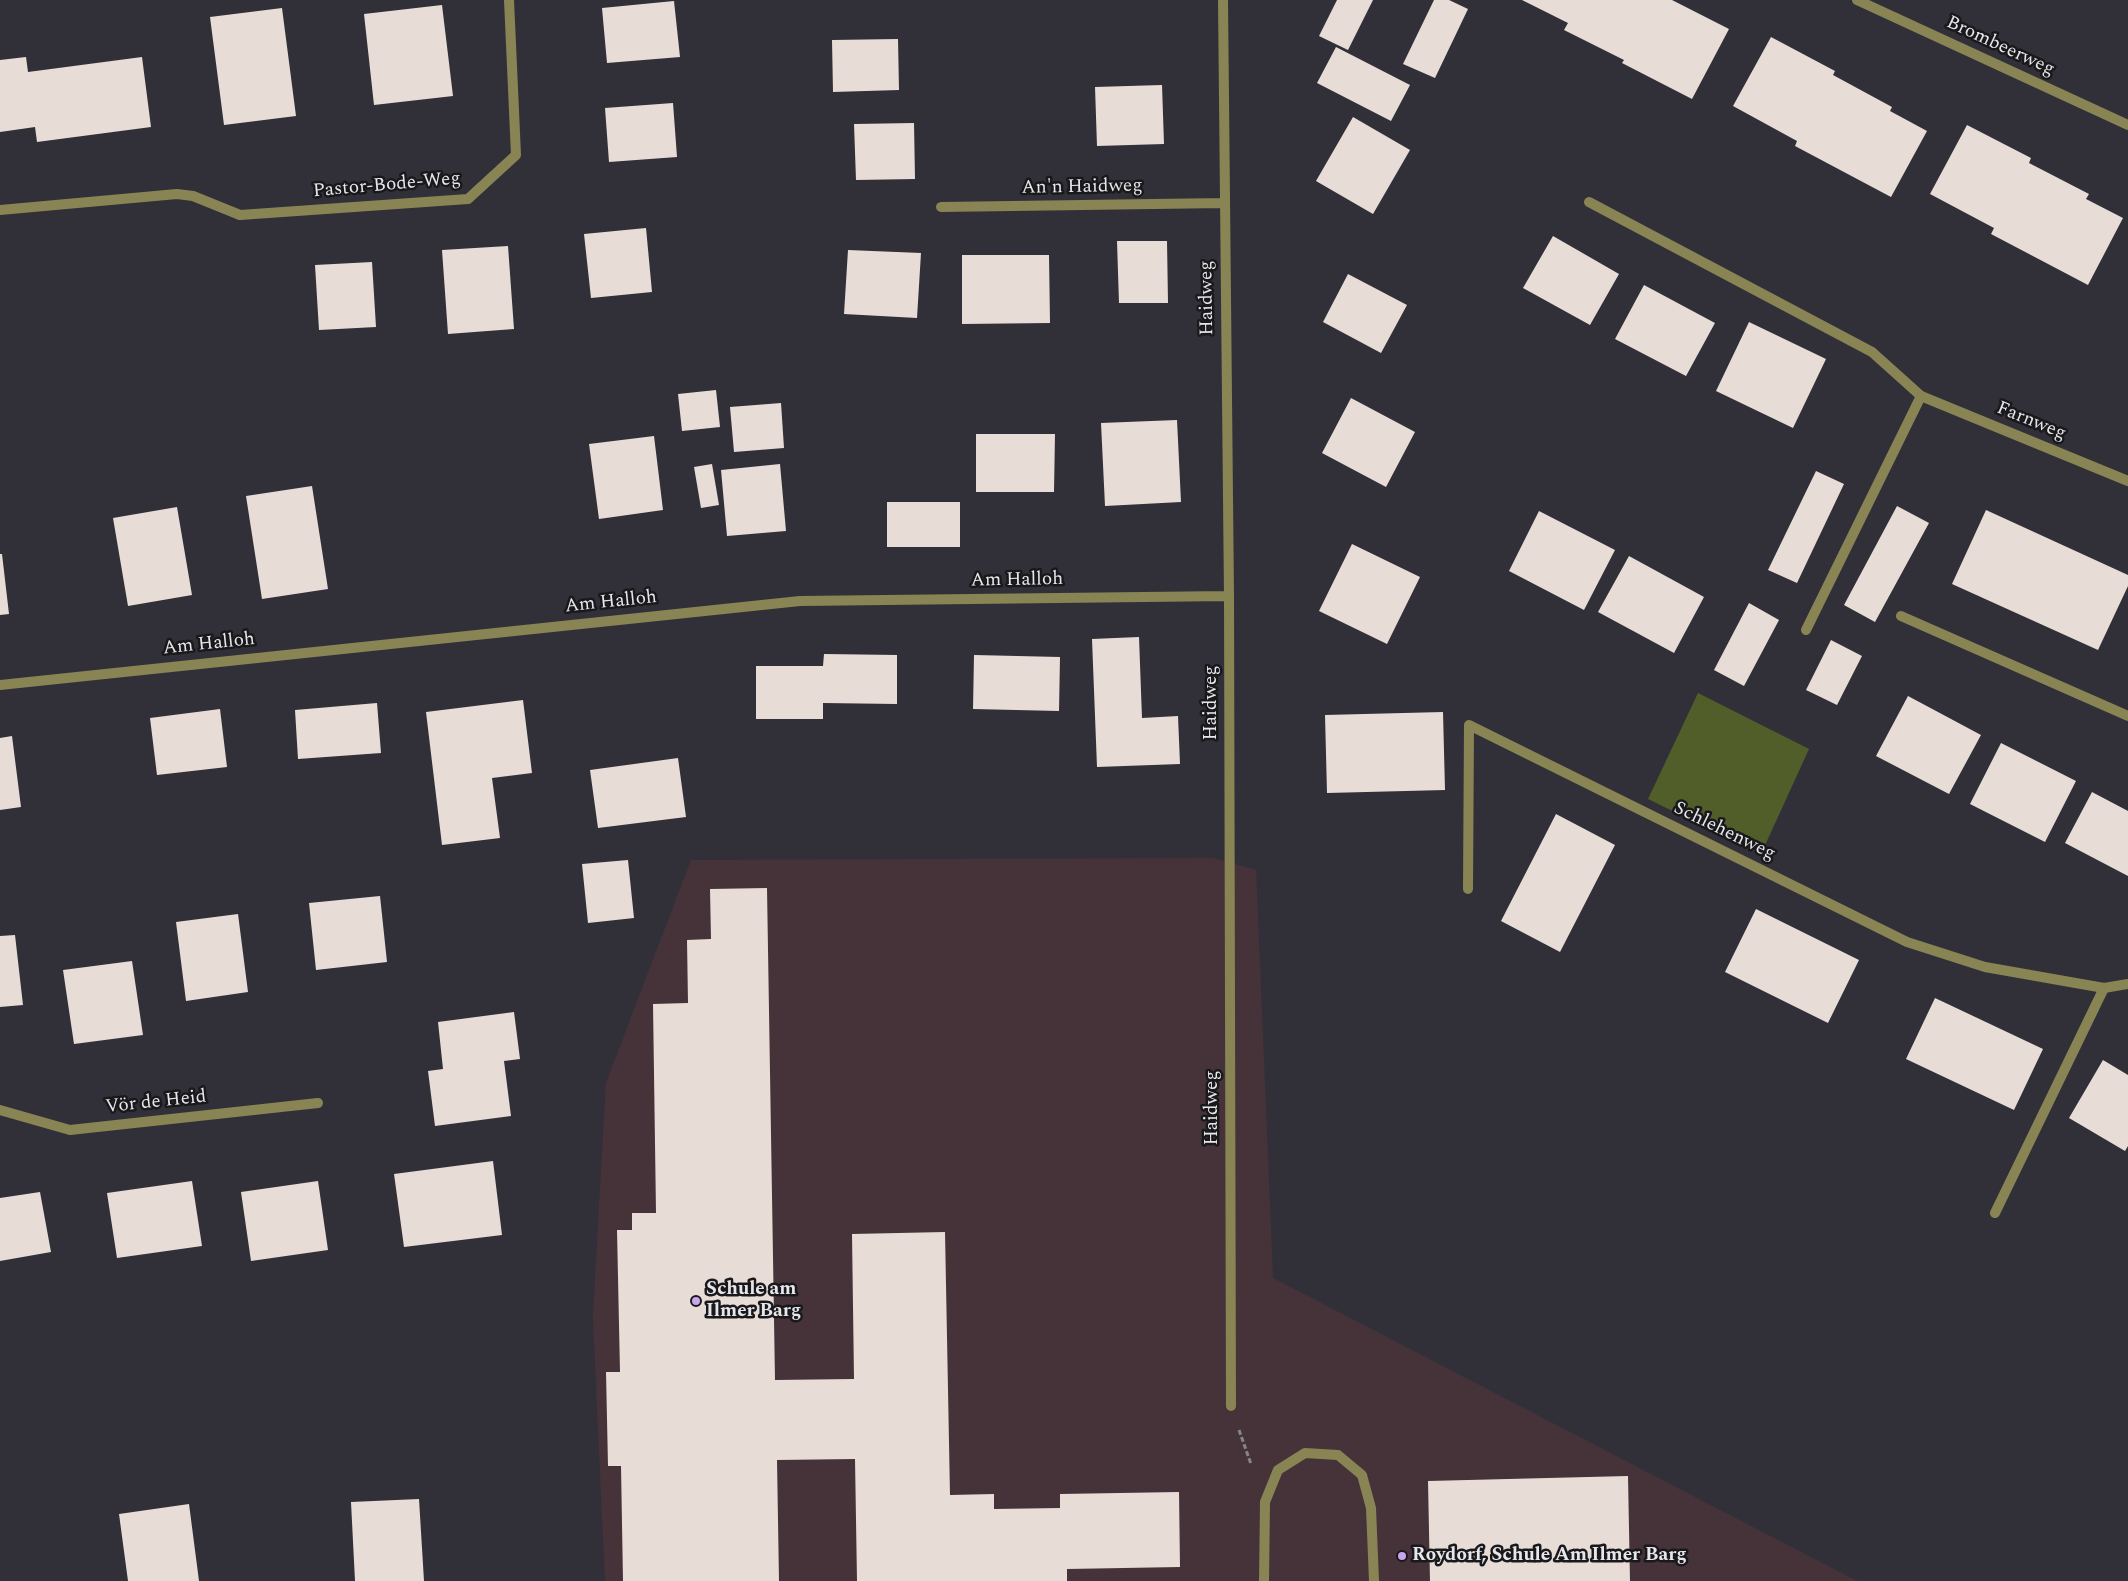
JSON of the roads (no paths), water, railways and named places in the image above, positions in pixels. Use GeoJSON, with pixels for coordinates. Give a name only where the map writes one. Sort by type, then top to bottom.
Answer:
{"type":"FeatureCollection","features":[{"type":"Feature","properties":{"kind":"street","name":"Pastor-Bode-Weg"},"geometry":{"type":"LineString","coordinates":[[0,210],[177,194],[193,196],[240,215],[468,199],[516,155],[509,0]]}},
{"type":"Feature","properties":{"kind":"street","name":"Haidweg"},"geometry":{"type":"LineString","coordinates":[[1223,0],[1229,596],[1231,1406]]}},
{"type":"Feature","properties":{"kind":"street","name":"Brombeerweg"},"geometry":{"type":"LineString","coordinates":[[1857,0],[2128,125]]}},
{"type":"Feature","properties":{"kind":"street","name":"Farnweg"},"geometry":{"type":"LineString","coordinates":[[1589,202],[1872,352],[1921,396],[2128,481]]}},
{"type":"Feature","properties":{"kind":"street","name":"An'n Haidweg"},"geometry":{"type":"LineString","coordinates":[[941,207],[1224,203]]}},
{"type":"Feature","properties":{"kind":"street"},"geometry":{"type":"LineString","coordinates":[[1806,630],[1921,396]]}},
{"type":"Feature","properties":{"kind":"street","name":"Am Halloh"},"geometry":{"type":"LineString","coordinates":[[0,685],[800,601],[1229,596]]}},
{"type":"Feature","properties":{"kind":"street"},"geometry":{"type":"LineString","coordinates":[[1900,616],[2128,716]]}},
{"type":"Feature","properties":{"kind":"street","name":"Schlehenweg"},"geometry":{"type":"LineString","coordinates":[[1468,890],[1469,725],[1907,942],[1985,967],[2104,988],[2128,984]]}},
{"type":"Feature","properties":{"kind":"street"},"geometry":{"type":"LineString","coordinates":[[1995,1213],[2104,988]]}},
{"type":"Feature","properties":{"kind":"street","name":"Vör de Heid"},"geometry":{"type":"LineString","coordinates":[[0,1110],[70,1130],[318,1103]]}},
{"type":"Feature","properties":{"kind":"street"},"geometry":{"type":"LineString","coordinates":[[1264,1581],[1265,1502],[1278,1470],[1305,1453],[1338,1456],[1362,1475],[1371,1508],[1374,1581]]}},
{"type":"Feature","properties":{"kind":"place","name":"Schule am Ilmer Barg"},"geometry":{"type":"Point","coordinates":[696,1301]}},
{"type":"Feature","properties":{"kind":"place","name":"Roydorf, Schule Am Ilmer Barg"},"geometry":{"type":"Point","coordinates":[1402,1556]}}]}
